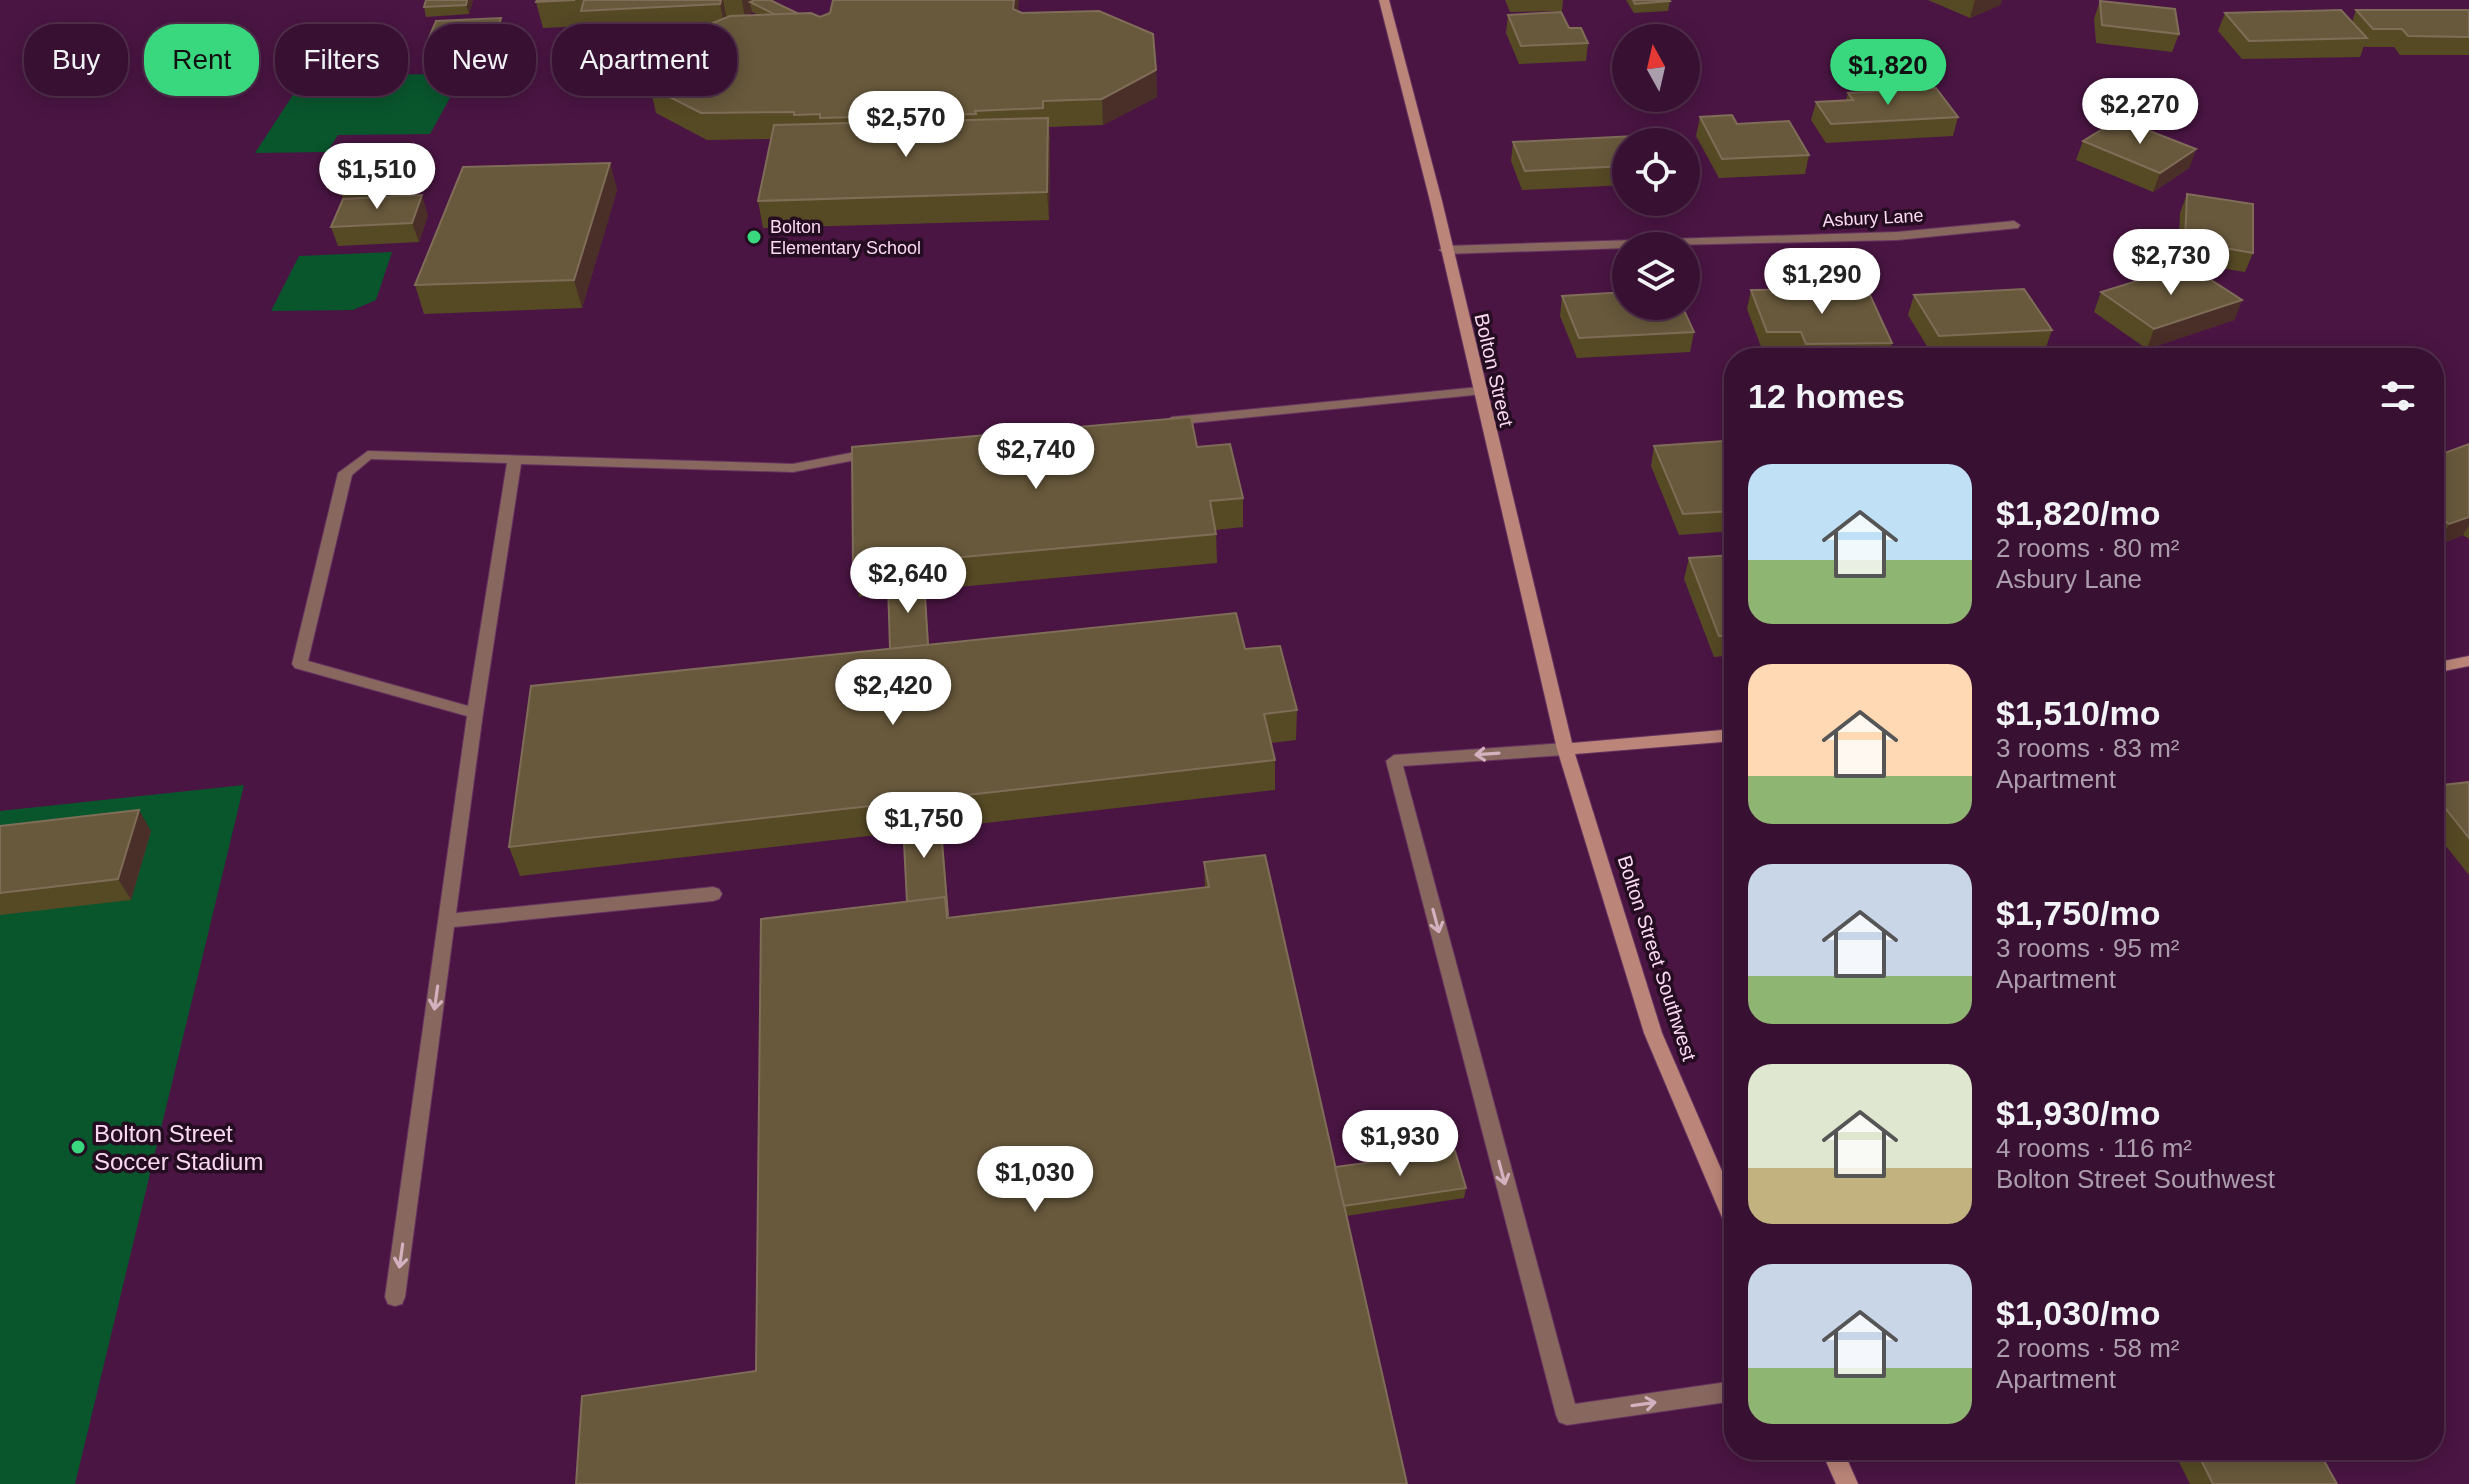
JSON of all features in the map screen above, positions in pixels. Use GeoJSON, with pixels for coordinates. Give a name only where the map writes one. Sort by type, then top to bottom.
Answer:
{"type":"FeatureCollection","features":[{"type":"Feature","properties":{"kind":"street","name":"Bolton Street"},"geometry":{"type":"LineString","coordinates":[[1384,0],[1436,201],[1445,250],[1565,749]]}},
{"type":"Feature","properties":{"kind":"street","name":"Asbury Lane"},"geometry":{"type":"LineString","coordinates":[[1445,250],[1897,236],[2014,225]]}},
{"type":"Feature","properties":{"kind":"street"},"geometry":{"type":"LineString","coordinates":[[1163,422],[1479,391]]}},
{"type":"Feature","properties":{"kind":"street"},"geometry":{"type":"LineString","coordinates":[[475,713],[300,664],[345,473],[368,455],[793,468],[880,451]]}},
{"type":"Feature","properties":{"kind":"street"},"geometry":{"type":"LineString","coordinates":[[395,1297],[475,713],[515,459]]}},
{"type":"Feature","properties":{"kind":"street"},"geometry":{"type":"LineString","coordinates":[[2444,666],[2469,661]]}},
{"type":"Feature","properties":{"kind":"street"},"geometry":{"type":"LineString","coordinates":[[1724,736],[1394,761],[1567,1415],[1724,1392]]}},
{"type":"Feature","properties":{"kind":"street","name":"Bolton Street Southwest"},"geometry":{"type":"LineString","coordinates":[[1565,749],[1653,1033],[1724,1199]]}},
{"type":"Feature","properties":{"kind":"street"},"geometry":{"type":"LineString","coordinates":[[447,921],[713,894]]}},
{"type":"Feature","properties":{"kind":"street"},"geometry":{"type":"LineString","coordinates":[[1836,1460],[1847,1484]]}},
{"type":"Feature","properties":{"kind":"green space"},"geometry":{"type":"Polygon","coordinates":[[[408,74],[424,74],[424,96],[451,96],[430,134],[338,135],[327,152],[255,153],[292,96],[408,96],[408,74]]]}},
{"type":"Feature","properties":{"kind":"green space"},"geometry":{"type":"Polygon","coordinates":[[[392,252],[376,300],[353,310],[271,311],[299,256],[392,252]]]}},
{"type":"Feature","properties":{"kind":"green space","name":"Bolton Street Soccer Stadium"},"geometry":{"type":"Polygon","coordinates":[[[244,785],[75,1484],[0,1484],[0,811],[244,785]]]}},
{"type":"Feature","properties":{"kind":"building"},"geometry":{"type":"Polygon","coordinates":[[[426,0],[467,0],[466,5],[424,7],[426,0]]]}},
{"type":"Feature","properties":{"kind":"building"},"geometry":{"type":"Polygon","coordinates":[[[584,0],[721,0],[720,4],[581,11],[584,0]]]}},
{"type":"Feature","properties":{"kind":"building"},"geometry":{"type":"Polygon","coordinates":[[[770,0],[799,14],[776,15],[750,2],[770,0]]]}},
{"type":"Feature","properties":{"kind":"building"},"geometry":{"type":"Polygon","coordinates":[[[833,0],[1014,0],[1013,9],[1022,13],[1099,11],[1153,34],[1156,70],[1102,99],[1043,101],[1043,108],[975,111],[976,114],[820,118],[820,114],[794,115],[794,112],[701,113],[668,96],[737,96],[737,24],[711,24],[730,16],[811,13],[820,17],[830,13],[833,0]]]}},
{"type":"Feature","properties":{"kind":"building"},"geometry":{"type":"Polygon","coordinates":[[[1633,0],[1669,0],[1670,1],[1635,4],[1633,0]]]}},
{"type":"Feature","properties":{"kind":"building"},"geometry":{"type":"Polygon","coordinates":[[[2100,1],[2175,9],[2179,34],[2102,25],[2100,1]]]}},
{"type":"Feature","properties":{"kind":"building"},"geometry":{"type":"Polygon","coordinates":[[[2341,10],[2367,38],[2249,41],[2225,13],[2341,10]]]}},
{"type":"Feature","properties":{"kind":"building"},"geometry":{"type":"Polygon","coordinates":[[[2356,10],[2468,10],[2469,37],[2408,36],[2402,29],[2373,29],[2356,10]]]}},
{"type":"Feature","properties":{"kind":"building"},"geometry":{"type":"Polygon","coordinates":[[[1561,12],[1569,28],[1581,28],[1588,43],[1521,46],[1508,15],[1561,12]]]}},
{"type":"Feature","properties":{"kind":"building"},"geometry":{"type":"Polygon","coordinates":[[[501,18],[499,24],[435,24],[436,21],[501,18]]]}},
{"type":"Feature","properties":{"kind":"building"},"geometry":{"type":"Polygon","coordinates":[[[1936,88],[1958,117],[1831,124],[1816,102],[1853,100],[1848,93],[1936,88]]]}},
{"type":"Feature","properties":{"kind":"building"},"geometry":{"type":"Polygon","coordinates":[[[1732,115],[1737,124],[1789,121],[1809,155],[1722,159],[1700,117],[1732,115]]]}},
{"type":"Feature","properties":{"kind":"building"},"geometry":{"type":"Polygon","coordinates":[[[1048,118],[1047,192],[758,201],[774,125],[1048,118]]]}},
{"type":"Feature","properties":{"kind":"building"},"geometry":{"type":"Polygon","coordinates":[[[2119,119],[2196,149],[2160,173],[2083,141],[2119,119]]]}},
{"type":"Feature","properties":{"kind":"building"},"geometry":{"type":"Polygon","coordinates":[[[1612,137],[1612,167],[1525,171],[1513,142],[1612,137]]]}},
{"type":"Feature","properties":{"kind":"building"},"geometry":{"type":"Polygon","coordinates":[[[610,163],[574,280],[415,285],[463,167],[610,163]]]}},
{"type":"Feature","properties":{"kind":"building"},"geometry":{"type":"Polygon","coordinates":[[[416,164],[406,188],[340,191],[351,167],[416,164]]]}},
{"type":"Feature","properties":{"kind":"building"},"geometry":{"type":"Polygon","coordinates":[[[2187,194],[2253,204],[2253,253],[2185,241],[2187,194]]]}},
{"type":"Feature","properties":{"kind":"building"},"geometry":{"type":"Polygon","coordinates":[[[422,195],[412,223],[331,227],[343,199],[422,195]]]}},
{"type":"Feature","properties":{"kind":"building"},"geometry":{"type":"Polygon","coordinates":[[[2188,265],[2242,300],[2154,329],[2101,292],[2188,265]]]}},
{"type":"Feature","properties":{"kind":"building"},"geometry":{"type":"Polygon","coordinates":[[[1830,289],[1833,295],[1870,295],[1892,343],[1806,344],[1801,332],[1767,332],[1751,290],[1830,289]]]}},
{"type":"Feature","properties":{"kind":"building"},"geometry":{"type":"Polygon","coordinates":[[[2024,289],[2052,330],[1939,336],[1914,295],[2024,289]]]}},
{"type":"Feature","properties":{"kind":"building"},"geometry":{"type":"Polygon","coordinates":[[[1612,293],[1612,320],[1688,320],[1694,332],[1579,338],[1562,296],[1612,293]]]}},
{"type":"Feature","properties":{"kind":"building"},"geometry":{"type":"Polygon","coordinates":[[[1191,417],[1197,447],[1230,444],[1243,498],[1210,501],[1216,534],[853,567],[852,447],[1191,417]]]}},
{"type":"Feature","properties":{"kind":"building"},"geometry":{"type":"Polygon","coordinates":[[[1724,441],[1724,512],[1683,514],[1654,446],[1724,441]]]}},
{"type":"Feature","properties":{"kind":"building"},"geometry":{"type":"Polygon","coordinates":[[[2469,444],[2469,517],[2449,524],[2444,520],[2444,453],[2469,444]]]}},
{"type":"Feature","properties":{"kind":"building"},"geometry":{"type":"Polygon","coordinates":[[[1724,556],[1724,636],[1719,636],[1689,558],[1724,556]]]}},
{"type":"Feature","properties":{"kind":"building"},"geometry":{"type":"Polygon","coordinates":[[[924,580],[928,645],[890,649],[888,584],[924,580]]]}},
{"type":"Feature","properties":{"kind":"building"},"geometry":{"type":"Polygon","coordinates":[[[1236,613],[1245,649],[1280,646],[1297,710],[1264,714],[1275,760],[509,847],[531,686],[1236,613]]]}},
{"type":"Feature","properties":{"kind":"building"},"geometry":{"type":"Polygon","coordinates":[[[2469,782],[2469,838],[2444,807],[2444,785],[2469,782]]]}},
{"type":"Feature","properties":{"kind":"building"},"geometry":{"type":"Polygon","coordinates":[[[139,810],[118,879],[0,893],[0,826],[139,810]]]}},
{"type":"Feature","properties":{"kind":"building"},"geometry":{"type":"Polygon","coordinates":[[[940,817],[948,916],[945,897],[907,902],[903,822],[940,817]]]}},
{"type":"Feature","properties":{"kind":"building"},"geometry":{"type":"Polygon","coordinates":[[[1265,855],[1407,1484],[576,1484],[582,1396],[756,1371],[761,919],[945,897],[947,918],[1209,887],[1204,862],[1265,855]]]}},
{"type":"Feature","properties":{"kind":"building"},"geometry":{"type":"Polygon","coordinates":[[[1455,1151],[1466,1188],[1344,1206],[1335,1167],[1455,1151]]]}},
{"type":"Feature","properties":{"kind":"building"},"geometry":{"type":"Polygon","coordinates":[[[2201,1460],[2324,1460],[2337,1484],[2213,1484],[2201,1460]]]}},
{"type":"Feature","properties":{"kind":"place","name":"Bolton Elementary School"},"geometry":{"type":"Point","coordinates":[754,237]}},
{"type":"Feature","properties":{"kind":"place","name":"Bolton Street Soccer Stadium"},"geometry":{"type":"Point","coordinates":[78,1147]}}]}
